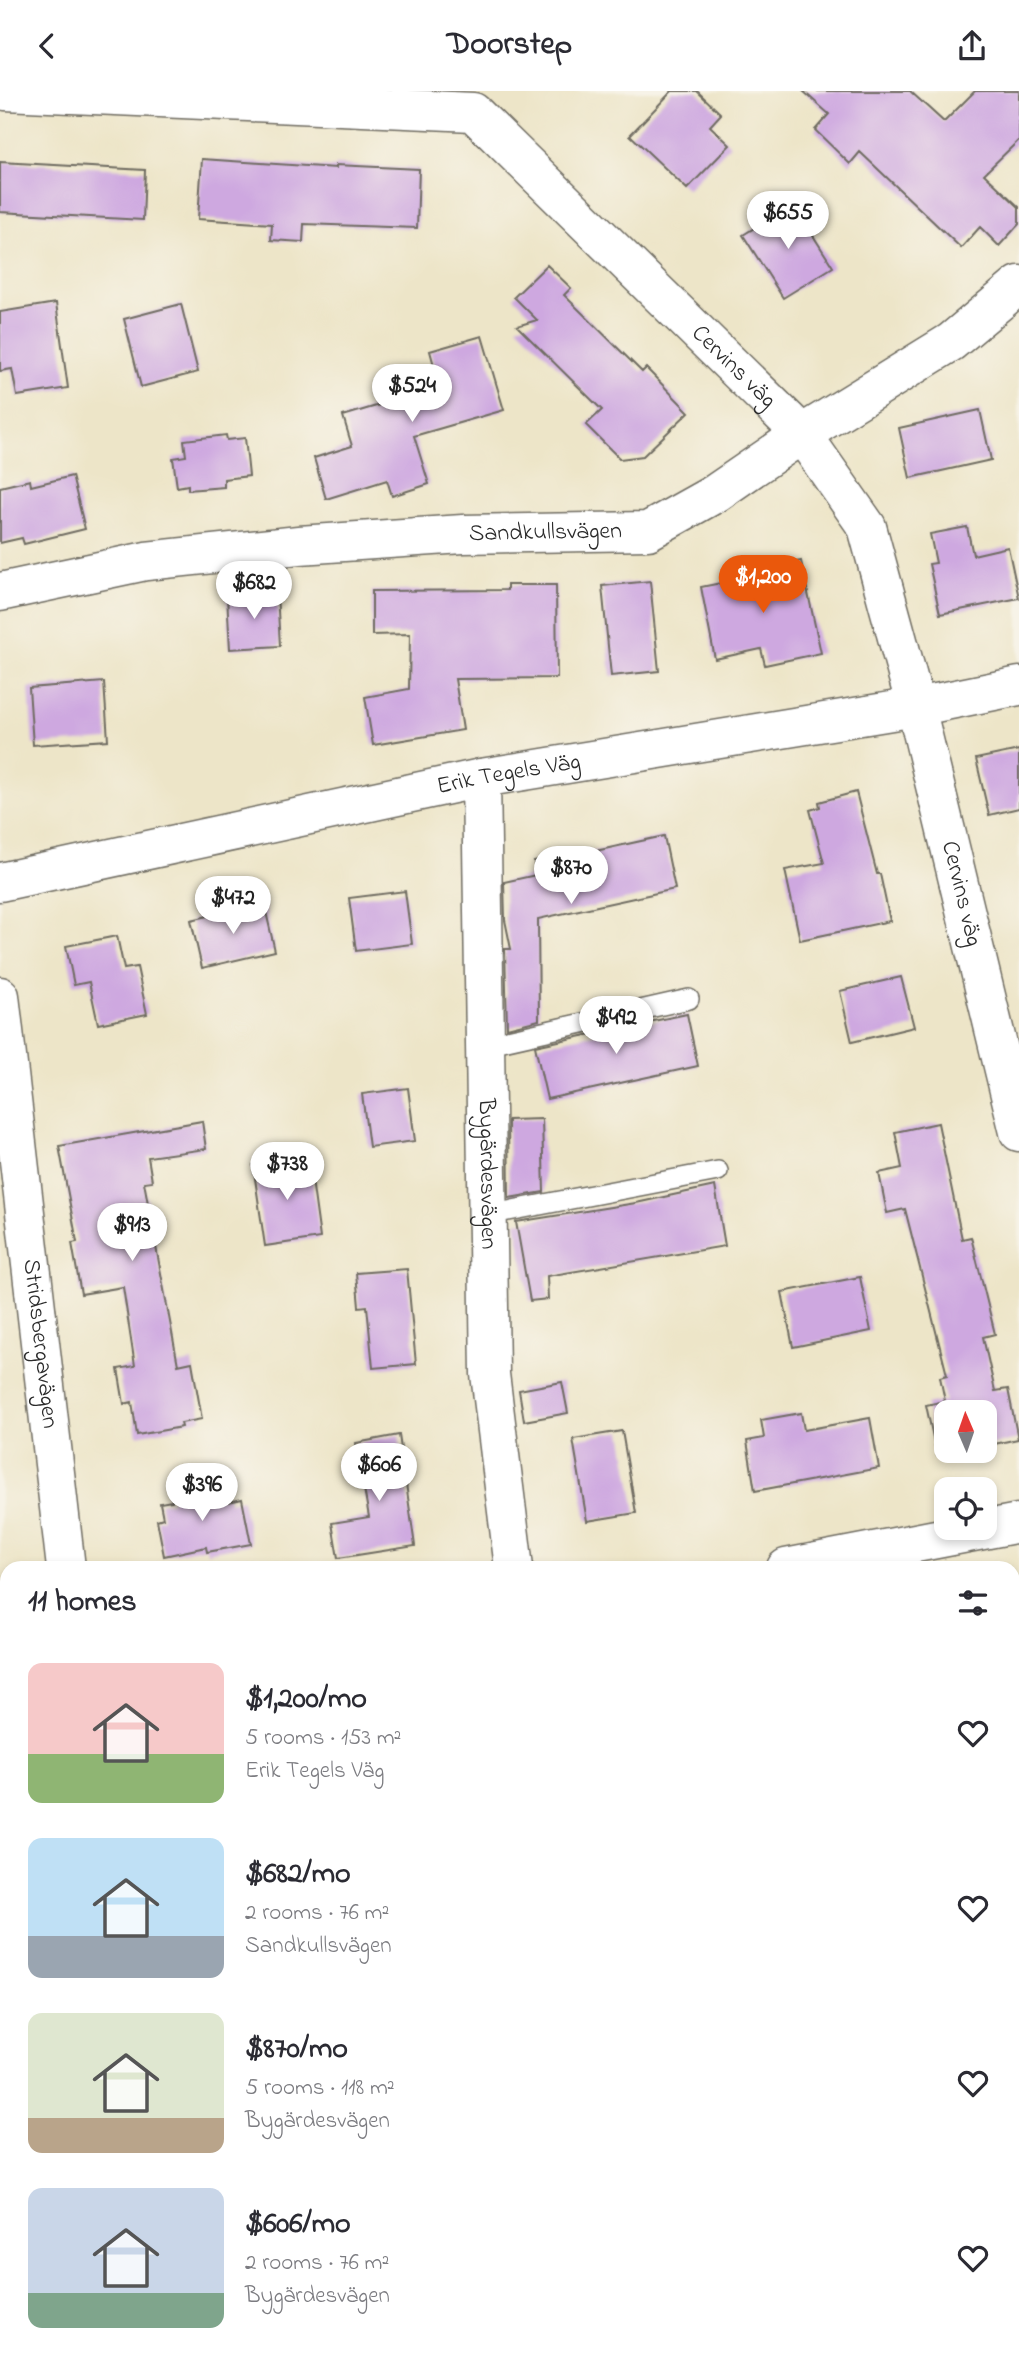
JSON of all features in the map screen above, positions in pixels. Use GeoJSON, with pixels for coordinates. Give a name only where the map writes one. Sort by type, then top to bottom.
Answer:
{"type":"FeatureCollection","features":[{"type":"Feature","properties":{"kind":"street","name":"Cervins väg"},"geometry":{"type":"LineString","coordinates":[[5,91],[473,112],[802,434],[866,527],[916,706],[1019,1132]]}},
{"type":"Feature","properties":{"kind":"street","name":"Sandkullsvägen"},"geometry":{"type":"LineString","coordinates":[[0,592],[146,561],[299,545],[463,534],[648,531],[716,493],[802,434],[951,342],[1019,285]]}},
{"type":"Feature","properties":{"kind":"street","name":"Erik Tegels Väg"},"geometry":{"type":"LineString","coordinates":[[0,882],[481,778],[916,706],[1019,686]]}},
{"type":"Feature","properties":{"kind":"street","name":"Bygärdesvägen"},"geometry":{"type":"LineString","coordinates":[[481,778],[490,1374],[513,1561]]}},
{"type":"Feature","properties":{"kind":"street","name":"Stridsbergavägen"},"geometry":{"type":"LineString","coordinates":[[0,996],[65,1561]]}},
{"type":"Feature","properties":{"kind":"street"},"geometry":{"type":"LineString","coordinates":[[822,1561],[1019,1523]]}},
{"type":"Feature","properties":{"kind":"lane"},"geometry":{"type":"LineString","coordinates":[[485,1045],[689,999]]}},
{"type":"Feature","properties":{"kind":"lane"},"geometry":{"type":"LineString","coordinates":[[487,1215],[718,1171]]}},
{"type":"Feature","properties":{"kind":"building"},"geometry":{"type":"Polygon","coordinates":[[[672,91],[697,91],[721,114],[710,126],[730,145],[687,189],[630,135],[672,91]]]}},
{"type":"Feature","properties":{"kind":"building"},"geometry":{"type":"Polygon","coordinates":[[[803,91],[910,91],[944,122],[975,91],[1019,91],[1019,140],[984,174],[1019,207],[1019,224],[999,246],[980,227],[961,248],[860,152],[850,164],[815,130],[829,114],[803,91]]]}},
{"type":"Feature","properties":{"kind":"building"},"geometry":{"type":"Polygon","coordinates":[[[202,159],[336,168],[336,165],[419,169],[417,228],[304,224],[303,242],[271,240],[272,224],[198,219],[202,159]]]}},
{"type":"Feature","properties":{"kind":"building"},"geometry":{"type":"Polygon","coordinates":[[[0,162],[145,170],[143,220],[0,212],[0,162]]]}},
{"type":"Feature","properties":{"kind":"building"},"geometry":{"type":"Polygon","coordinates":[[[793,204],[833,267],[783,298],[743,235],[793,204]]]}},
{"type":"Feature","properties":{"kind":"building"},"geometry":{"type":"Polygon","coordinates":[[[547,265],[571,288],[564,295],[642,372],[646,368],[689,412],[643,456],[620,459],[586,425],[602,410],[517,326],[537,320],[514,297],[547,265]]]}},
{"type":"Feature","properties":{"kind":"building"},"geometry":{"type":"Polygon","coordinates":[[[56,303],[68,388],[17,396],[12,369],[0,371],[0,312],[56,303]]]}},
{"type":"Feature","properties":{"kind":"building"},"geometry":{"type":"Polygon","coordinates":[[[181,304],[198,372],[141,387],[124,319],[181,304]]]}},
{"type":"Feature","properties":{"kind":"building"},"geometry":{"type":"Polygon","coordinates":[[[482,336],[504,410],[414,436],[429,484],[392,496],[387,480],[326,499],[314,458],[352,446],[343,416],[440,387],[430,351],[482,336]]]}},
{"type":"Feature","properties":{"kind":"building"},"geometry":{"type":"Polygon","coordinates":[[[980,410],[991,460],[910,478],[899,428],[980,410]]]}},
{"type":"Feature","properties":{"kind":"building"},"geometry":{"type":"Polygon","coordinates":[[[226,435],[227,440],[245,438],[249,476],[224,479],[224,487],[188,490],[188,485],[177,487],[173,458],[186,456],[184,440],[226,435]]]}},
{"type":"Feature","properties":{"kind":"building"},"geometry":{"type":"Polygon","coordinates":[[[72,476],[85,529],[24,544],[22,538],[0,543],[0,487],[30,480],[31,486],[72,476]]]}},
{"type":"Feature","properties":{"kind":"building"},"geometry":{"type":"Polygon","coordinates":[[[967,527],[973,555],[1008,547],[1019,598],[940,614],[929,564],[936,563],[930,534],[967,527]]]}},
{"type":"Feature","properties":{"kind":"building"},"geometry":{"type":"Polygon","coordinates":[[[801,561],[821,653],[765,665],[761,649],[715,659],[701,587],[746,578],[745,573],[801,561]]]}},
{"type":"Feature","properties":{"kind":"building"},"geometry":{"type":"Polygon","coordinates":[[[650,581],[659,671],[611,676],[602,586],[650,581]]]}},
{"type":"Feature","properties":{"kind":"building"},"geometry":{"type":"Polygon","coordinates":[[[507,585],[556,585],[557,678],[455,679],[463,730],[373,745],[365,697],[409,689],[410,634],[372,635],[372,591],[507,590],[507,585]]]}},
{"type":"Feature","properties":{"kind":"building"},"geometry":{"type":"Polygon","coordinates":[[[277,593],[280,646],[230,649],[227,596],[277,593]]]}},
{"type":"Feature","properties":{"kind":"building"},"geometry":{"type":"Polygon","coordinates":[[[104,682],[108,740],[33,745],[29,688],[104,682]]]}},
{"type":"Feature","properties":{"kind":"building"},"geometry":{"type":"Polygon","coordinates":[[[1019,750],[1019,808],[989,815],[976,759],[1019,750]]]}},
{"type":"Feature","properties":{"kind":"building"},"geometry":{"type":"Polygon","coordinates":[[[856,792],[877,874],[880,874],[890,921],[800,940],[785,870],[824,863],[810,810],[820,807],[819,802],[856,792]]]}},
{"type":"Feature","properties":{"kind":"building"},"geometry":{"type":"Polygon","coordinates":[[[664,836],[675,889],[538,919],[539,1020],[507,1028],[505,949],[511,949],[505,920],[504,882],[536,875],[534,862],[664,836]]]}},
{"type":"Feature","properties":{"kind":"building"},"geometry":{"type":"Polygon","coordinates":[[[405,891],[412,944],[356,951],[349,898],[405,891]]]}},
{"type":"Feature","properties":{"kind":"building"},"geometry":{"type":"Polygon","coordinates":[[[264,903],[275,951],[202,968],[191,920],[264,903]]]}},
{"type":"Feature","properties":{"kind":"building"},"geometry":{"type":"Polygon","coordinates":[[[117,936],[124,969],[137,967],[147,1014],[98,1024],[89,982],[74,985],[66,946],[117,936]]]}},
{"type":"Feature","properties":{"kind":"building"},"geometry":{"type":"Polygon","coordinates":[[[901,977],[914,1027],[852,1042],[840,991],[901,977]]]}},
{"type":"Feature","properties":{"kind":"building"},"geometry":{"type":"Polygon","coordinates":[[[687,1014],[698,1066],[547,1099],[535,1046],[687,1014]]]}},
{"type":"Feature","properties":{"kind":"building"},"geometry":{"type":"Polygon","coordinates":[[[408,1088],[415,1141],[369,1147],[362,1094],[408,1088]]]}},
{"type":"Feature","properties":{"kind":"building"},"geometry":{"type":"Polygon","coordinates":[[[542,1119],[544,1192],[509,1198],[508,1120],[542,1119]]]}},
{"type":"Feature","properties":{"kind":"building"},"geometry":{"type":"Polygon","coordinates":[[[202,1121],[206,1149],[148,1157],[152,1181],[144,1182],[178,1365],[192,1362],[202,1419],[181,1423],[182,1427],[137,1435],[132,1402],[124,1404],[118,1369],[135,1366],[123,1287],[81,1294],[72,1243],[77,1242],[59,1146],[202,1121]]]}},
{"type":"Feature","properties":{"kind":"building"},"geometry":{"type":"Polygon","coordinates":[[[938,1123],[962,1239],[971,1237],[995,1334],[983,1337],[995,1391],[1008,1389],[1018,1439],[998,1443],[998,1400],[945,1400],[940,1377],[947,1375],[905,1209],[887,1213],[879,1173],[902,1168],[895,1132],[938,1123]]]}},
{"type":"Feature","properties":{"kind":"building"},"geometry":{"type":"Polygon","coordinates":[[[309,1158],[320,1238],[265,1246],[253,1165],[309,1158]]]}},
{"type":"Feature","properties":{"kind":"building"},"geometry":{"type":"Polygon","coordinates":[[[715,1186],[725,1246],[547,1276],[548,1299],[530,1301],[516,1222],[636,1203],[715,1186]]]}},
{"type":"Feature","properties":{"kind":"building"},"geometry":{"type":"Polygon","coordinates":[[[407,1269],[416,1364],[373,1368],[367,1306],[359,1307],[356,1273],[407,1269]]]}},
{"type":"Feature","properties":{"kind":"building"},"geometry":{"type":"Polygon","coordinates":[[[860,1277],[871,1331],[793,1347],[782,1292],[860,1277]]]}},
{"type":"Feature","properties":{"kind":"building"},"geometry":{"type":"Polygon","coordinates":[[[562,1382],[568,1413],[524,1421],[519,1390],[562,1382]]]}},
{"type":"Feature","properties":{"kind":"building"},"geometry":{"type":"Polygon","coordinates":[[[934,1403],[934,1442],[926,1405],[934,1403]]]}},
{"type":"Feature","properties":{"kind":"building"},"geometry":{"type":"Polygon","coordinates":[[[801,1413],[804,1430],[870,1418],[879,1468],[755,1491],[747,1441],[764,1438],[761,1420],[801,1413]]]}},
{"type":"Feature","properties":{"kind":"building"},"geometry":{"type":"Polygon","coordinates":[[[622,1431],[636,1513],[587,1521],[573,1439],[622,1431]]]}},
{"type":"Feature","properties":{"kind":"building"},"geometry":{"type":"Polygon","coordinates":[[[399,1435],[415,1546],[338,1558],[332,1523],[369,1517],[356,1443],[399,1435]]]}},
{"type":"Feature","properties":{"kind":"building"},"geometry":{"type":"Polygon","coordinates":[[[205,1488],[207,1499],[228,1495],[229,1502],[242,1499],[251,1544],[207,1552],[206,1547],[164,1556],[157,1520],[163,1518],[160,1503],[172,1501],[171,1496],[205,1488]]]}}]}
